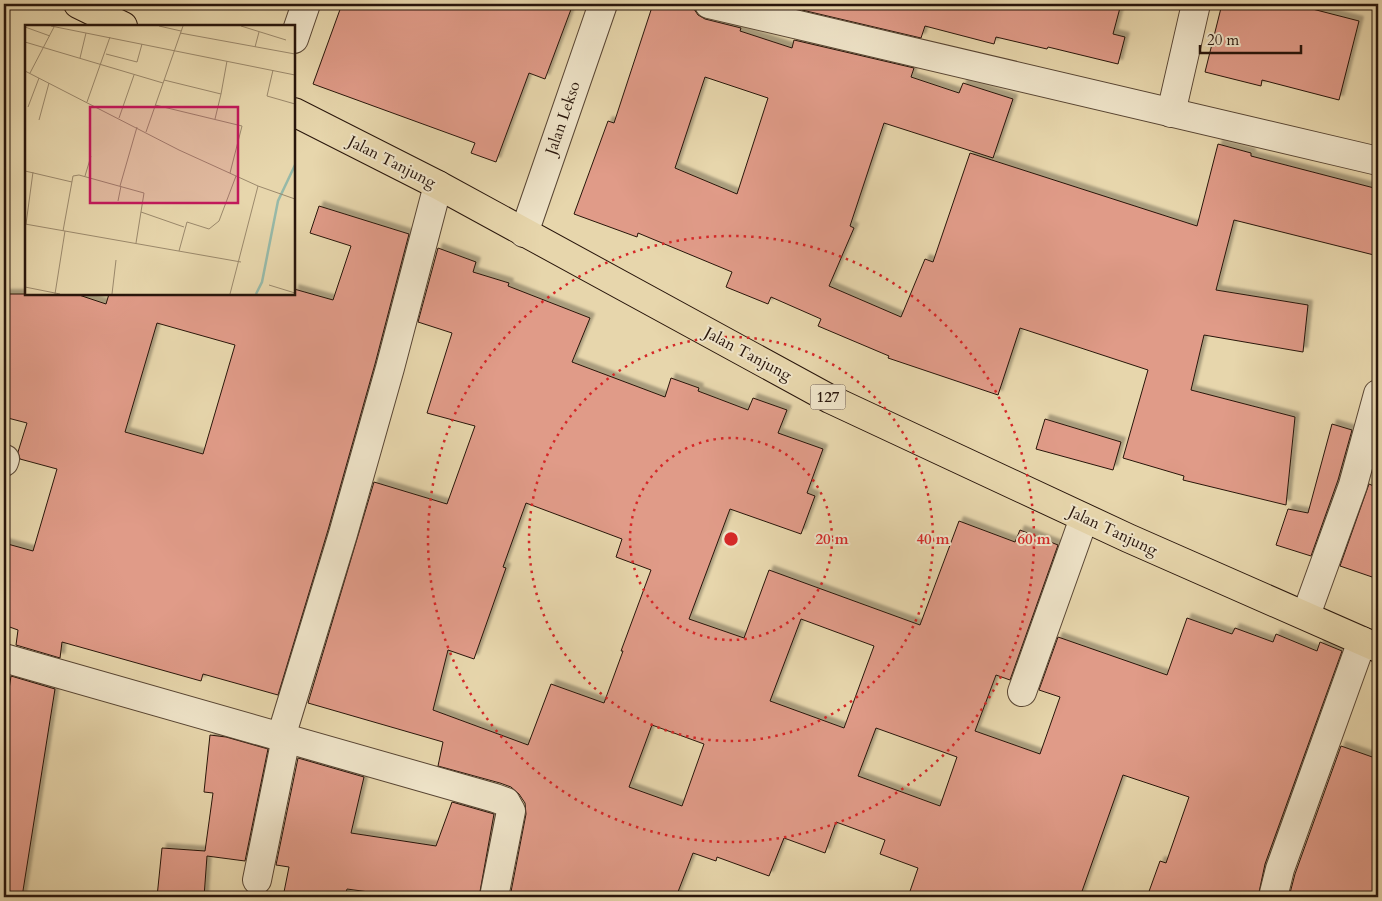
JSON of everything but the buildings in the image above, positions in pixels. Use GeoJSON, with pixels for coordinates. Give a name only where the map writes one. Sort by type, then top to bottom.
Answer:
{"type":"FeatureCollection","features":[{"type":"Feature","properties":{"kind":"main road"},"geometry":{"type":"LineString","coordinates":[[78,4],[121,25]]}},
{"type":"Feature","properties":{"kind":"main road","name":"Jalan Tanjung"},"geometry":{"type":"LineString","coordinates":[[295,113],[438,185],[830,398],[1084,518],[1370,644]]}},
{"type":"Feature","properties":{"kind":"street"},"geometry":{"type":"LineString","coordinates":[[295,36],[306,4]]}},
{"type":"Feature","properties":{"kind":"street","name":"Jalan Lekso"},"geometry":{"type":"LineString","coordinates":[[524,233],[603,4]]}},
{"type":"Feature","properties":{"kind":"street"},"geometry":{"type":"LineString","coordinates":[[709,4],[1170,114],[1378,161]]}},
{"type":"Feature","properties":{"kind":"street"},"geometry":{"type":"LineString","coordinates":[[1170,114],[1196,4]]}},
{"type":"Feature","properties":{"kind":"street"},"geometry":{"type":"LineString","coordinates":[[257,880],[284,738],[390,368],[438,185]]}},
{"type":"Feature","properties":{"kind":"street"},"geometry":{"type":"LineString","coordinates":[[1306,616],[1353,485],[1378,394]]}},
{"type":"Feature","properties":{"kind":"street"},"geometry":{"type":"LineString","coordinates":[[1022,692],[1084,518]]}},
{"type":"Feature","properties":{"kind":"street"},"geometry":{"type":"LineString","coordinates":[[1273,897],[1280,869],[1370,644]]}},
{"type":"Feature","properties":{"kind":"street"},"geometry":{"type":"LineString","coordinates":[[4,658],[506,802],[511,811],[494,897]]}}]}
